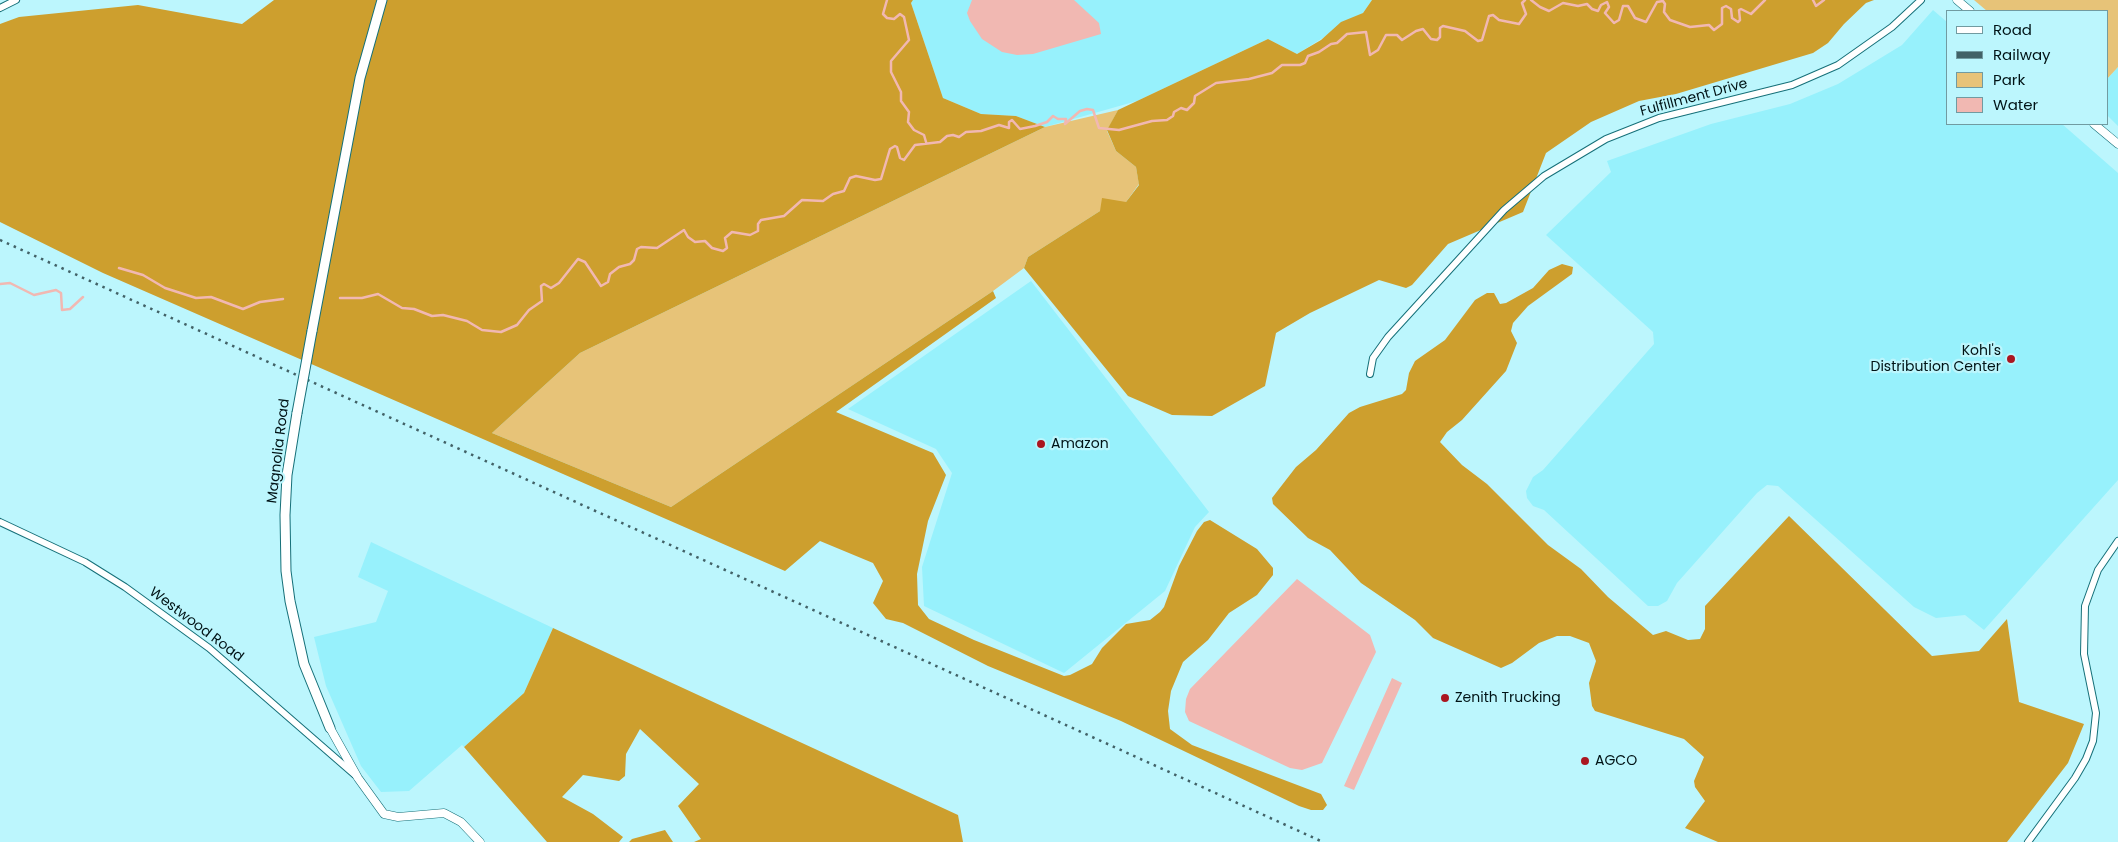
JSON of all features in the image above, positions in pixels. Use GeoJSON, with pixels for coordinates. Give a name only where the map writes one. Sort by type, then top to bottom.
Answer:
{"type":"FeatureCollection","features":[{"type":"Feature","properties":{"kind":"main road","name":"Magnolia Road"},"geometry":{"type":"LineString","coordinates":[[330,728],[304,664],[296,633],[287,581],[285,515],[290,446],[296,413],[360,78],[382,0]]}},
{"type":"Feature","properties":{"kind":"street"},"geometry":{"type":"LineString","coordinates":[[0,8],[16,0]]}},
{"type":"Feature","properties":{"kind":"street","name":"Fulfillment Drive"},"geometry":{"type":"LineString","coordinates":[[1370,374],[1374,358],[1388,337],[1504,210],[1544,176],[1606,139],[1659,118],[1792,85],[1838,65],[1892,28],[1921,0]]}},
{"type":"Feature","properties":{"kind":"street"},"geometry":{"type":"LineString","coordinates":[[1957,0],[1969,10]]}},
{"type":"Feature","properties":{"kind":"street"},"geometry":{"type":"LineString","coordinates":[[2095,125],[2118,144]]}},
{"type":"Feature","properties":{"kind":"street","name":"Westwood Road"},"geometry":{"type":"LineString","coordinates":[[0,522],[85,562],[125,587],[209,648],[358,778]]}},
{"type":"Feature","properties":{"kind":"street"},"geometry":{"type":"LineString","coordinates":[[2028,842],[2075,778],[2086,759],[2093,741],[2096,713],[2084,654],[2085,606],[2098,570],[2118,541]]}},
{"type":"Feature","properties":{"kind":"street","name":"Magnolia Road"},"geometry":{"type":"LineString","coordinates":[[330,728],[358,778],[384,814],[398,817],[444,813],[461,822],[480,842]]}},
{"type":"Feature","properties":{"kind":"shaded area"},"geometry":{"type":"Polygon","coordinates":[[[274,0],[913,0],[911,3],[943,98],[981,114],[1016,116],[1045,127],[580,353],[492,433],[671,507],[993,291],[996,298],[836,412],[933,453],[946,475],[928,521],[917,574],[918,605],[929,619],[974,640],[1064,676],[1070,675],[1092,664],[1102,648],[1126,624],[1150,620],[1160,612],[1164,607],[1179,566],[1197,531],[1204,522],[1210,520],[1257,549],[1273,568],[1273,575],[1257,595],[1229,613],[1208,640],[1183,662],[1171,691],[1168,711],[1170,729],[1192,745],[1321,794],[1327,805],[1323,810],[1311,810],[1299,806],[1121,721],[988,666],[903,623],[886,619],[873,603],[883,581],[873,563],[820,541],[785,571],[103,273],[0,222],[0,24],[19,17],[138,5],[242,24],[274,0]]]}},
{"type":"Feature","properties":{"kind":"shaded area"},"geometry":{"type":"Polygon","coordinates":[[[913,0],[1372,0],[1363,13],[1297,54],[1268,39],[1137,101],[1045,127],[1016,116],[981,114],[943,98],[911,3],[913,0]]]}},
{"type":"Feature","properties":{"kind":"shaded area"},"geometry":{"type":"Polygon","coordinates":[[[1372,0],[1874,0],[1866,3],[1828,43],[1813,53],[1676,94],[1639,101],[1591,122],[1546,153],[1523,212],[1448,244],[1412,285],[1406,288],[1379,280],[1310,313],[1276,333],[1265,386],[1212,416],[1172,415],[1128,396],[1024,268],[1028,257],[1100,211],[1102,198],[1126,202],[1139,185],[1136,167],[1116,151],[1107,130],[1118,110],[1268,39],[1297,54],[1321,40],[1341,22],[1363,13],[1372,0]]]}},
{"type":"Feature","properties":{"kind":"shaded area","name":"Kohl's Distribution Center"},"geometry":{"type":"Polygon","coordinates":[[[1933,10],[1946,21],[1946,125],[2063,125],[2118,173],[2118,480],[1984,630],[1965,615],[1936,618],[1914,607],[1778,486],[1767,485],[1757,493],[1677,583],[1667,601],[1658,606],[1648,606],[1544,510],[1533,506],[1527,498],[1526,491],[1533,477],[1543,470],[1654,344],[1653,332],[1546,235],[1611,172],[1607,161],[1711,124],[1790,104],[1838,84],[1902,45],[1933,10]]]}},
{"type":"Feature","properties":{"kind":"shaded area"},"geometry":{"type":"Polygon","coordinates":[[[2118,67],[2118,126],[2108,116],[2108,78],[2118,67]]]}},
{"type":"Feature","properties":{"kind":"shaded area"},"geometry":{"type":"Polygon","coordinates":[[[1562,264],[1573,267],[1572,274],[1528,306],[1513,323],[1511,331],[1517,343],[1506,371],[1462,420],[1447,432],[1440,442],[1462,465],[1487,484],[1548,545],[1581,569],[1608,597],[1653,635],[1666,631],[1688,640],[1700,639],[1705,629],[1705,606],[1789,516],[1932,656],[1979,651],[2007,619],[2019,702],[2084,724],[2068,763],[2007,842],[1718,842],[1685,828],[1705,801],[1695,787],[1694,781],[1704,757],[1684,739],[1595,711],[1592,706],[1589,683],[1596,661],[1589,643],[1570,636],[1557,636],[1539,643],[1512,663],[1501,668],[1433,638],[1415,620],[1361,583],[1330,550],[1308,538],[1273,504],[1272,498],[1296,467],[1316,450],[1349,413],[1360,407],[1402,394],[1406,390],[1409,373],[1415,361],[1445,340],[1475,300],[1487,293],[1494,293],[1500,304],[1506,303],[1533,288],[1549,270],[1562,264]]]}},
{"type":"Feature","properties":{"kind":"shaded area"},"geometry":{"type":"Polygon","coordinates":[[[1031,281],[1209,512],[1195,527],[1165,591],[1064,673],[924,606],[922,567],[952,473],[936,449],[848,409],[1031,281]]]}},
{"type":"Feature","properties":{"kind":"shaded area"},"geometry":{"type":"Polygon","coordinates":[[[371,542],[553,628],[524,693],[464,747],[462,745],[409,791],[381,792],[361,766],[326,686],[314,637],[376,622],[388,591],[358,577],[371,542]]]}},
{"type":"Feature","properties":{"kind":"shaded area"},"geometry":{"type":"Polygon","coordinates":[[[553,628],[958,815],[963,842],[694,842],[701,839],[678,806],[699,784],[640,729],[626,754],[625,776],[619,781],[583,775],[562,797],[593,814],[623,837],[619,842],[547,842],[464,747],[524,693],[553,628]]]}},
{"type":"Feature","properties":{"kind":"shaded area"},"geometry":{"type":"Polygon","coordinates":[[[665,830],[673,842],[629,842],[632,839],[665,830]]]}},
{"type":"Feature","properties":{"kind":"green space"},"geometry":{"type":"Polygon","coordinates":[[[1974,0],[2118,0],[2118,67],[2108,78],[2108,10],[1986,10],[1974,0]]]}},
{"type":"Feature","properties":{"kind":"green space"},"geometry":{"type":"Polygon","coordinates":[[[1118,110],[1107,131],[1116,151],[1136,167],[1139,184],[1126,202],[1100,211],[1028,257],[1024,268],[993,291],[671,507],[492,433],[580,353],[1045,127],[1118,110]]]}},
{"type":"Feature","properties":{"kind":"water"},"geometry":{"type":"Polygon","coordinates":[[[972,0],[1074,0],[1099,23],[1101,34],[1033,54],[1017,55],[1002,52],[982,39],[970,21],[967,13],[972,0]]]}},
{"type":"Feature","properties":{"kind":"water"},"geometry":{"type":"Polygon","coordinates":[[[1297,579],[1370,635],[1376,652],[1322,763],[1302,770],[1290,768],[1189,721],[1185,712],[1186,699],[1190,689],[1297,579]]]}},
{"type":"Feature","properties":{"kind":"water"},"geometry":{"type":"Polygon","coordinates":[[[1392,678],[1402,683],[1354,790],[1344,786],[1392,678]]]}},
{"type":"Feature","properties":{"kind":"waterway"},"geometry":{"type":"LineString","coordinates":[[887,0],[883,14],[887,18],[894,19],[900,14],[904,17],[909,40],[891,61],[891,72],[901,92],[901,101],[909,112],[908,122],[914,130],[924,135],[926,142]]}},
{"type":"Feature","properties":{"kind":"waterway"},"geometry":{"type":"LineString","coordinates":[[340,298],[362,298],[378,294],[402,308],[414,309],[432,316],[443,315],[467,321],[482,330],[501,332],[517,325],[529,310],[542,301],[541,286],[544,284],[551,288],[559,283],[578,259],[585,262],[601,286],[608,282],[610,274],[619,267],[630,264],[634,260],[637,249],[641,247],[657,248],[684,230],[688,237],[695,242],[705,241],[712,248],[723,251],[727,248],[725,238],[732,232],[750,235],[758,231],[758,224],[761,220],[784,216],[802,200],[823,201],[833,194],[844,191],[850,178],[856,176],[875,180],[881,179],[890,149],[895,146],[900,158],[904,160],[915,145],[940,142],[947,136],[959,137],[966,132],[981,131],[999,125],[1009,128],[1009,122],[1012,120],[1020,129],[1047,122],[1053,116],[1058,119],[1066,119],[1065,124],[1080,111],[1087,109],[1093,110],[1099,128],[1119,130],[1152,121],[1167,120],[1173,116],[1174,112],[1181,108],[1187,110],[1194,103],[1195,96],[1216,83],[1249,79],[1272,73],[1282,65],[1300,65],[1305,63],[1308,56],[1319,52],[1331,44],[1337,43],[1347,34],[1366,32],[1370,55],[1378,50],[1386,35],[1397,35],[1402,40],[1423,29],[1431,39],[1437,40],[1440,37],[1440,28],[1443,26],[1465,31],[1478,41],[1482,40],[1489,16],[1493,15],[1499,20],[1519,24],[1526,14],[1522,3],[1525,0]]}},
{"type":"Feature","properties":{"kind":"waterway"},"geometry":{"type":"LineString","coordinates":[[1531,0],[1549,11],[1563,3],[1578,6],[1587,4],[1592,9],[1598,11],[1601,5],[1607,2],[1609,7],[1605,13],[1614,23],[1619,20],[1623,6],[1628,6],[1635,18],[1646,22],[1657,2],[1663,1],[1665,4],[1664,12],[1670,20],[1690,27],[1709,25],[1714,30],[1722,24],[1722,8],[1726,6],[1731,9],[1732,18],[1738,22],[1740,20],[1739,10],[1741,9],[1751,14],[1765,0]]}},
{"type":"Feature","properties":{"kind":"waterway"},"geometry":{"type":"LineString","coordinates":[[1813,0],[1816,6],[1824,0]]}},
{"type":"Feature","properties":{"kind":"waterway"},"geometry":{"type":"LineString","coordinates":[[119,268],[143,275],[165,288],[196,298],[211,297],[243,309],[260,302],[283,299]]}},
{"type":"Feature","properties":{"kind":"waterway"},"geometry":{"type":"LineString","coordinates":[[0,284],[10,283],[34,295],[56,290],[61,293],[62,310],[70,309],[83,297]]}},
{"type":"Feature","properties":{"kind":"railway"},"geometry":{"type":"LineString","coordinates":[[0,240],[1323,842]]}},
{"type":"Feature","properties":{"kind":"place","name":"Kohl's Distribution Center"},"geometry":{"type":"Point","coordinates":[2011,359]}},
{"type":"Feature","properties":{"kind":"place","name":"Amazon"},"geometry":{"type":"Point","coordinates":[1041,444]}},
{"type":"Feature","properties":{"kind":"place","name":"Zenith Trucking"},"geometry":{"type":"Point","coordinates":[1445,698]}},
{"type":"Feature","properties":{"kind":"place","name":"AGCO"},"geometry":{"type":"Point","coordinates":[1585,761]}}]}
